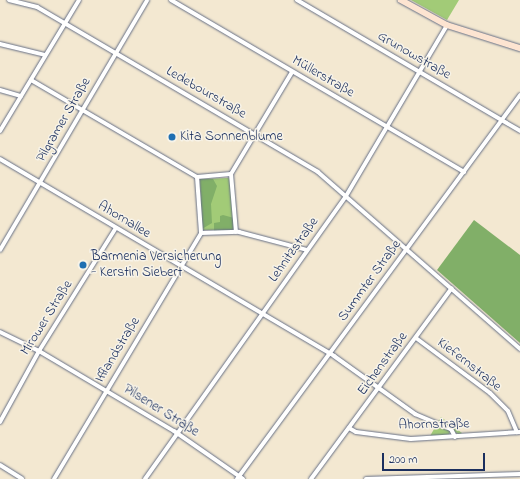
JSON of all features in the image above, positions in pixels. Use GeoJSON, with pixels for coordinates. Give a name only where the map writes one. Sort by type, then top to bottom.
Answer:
{"type":"FeatureCollection","features":[{"type":"Feature","properties":{"kind":"street","name":"Ledebourstraße"},"geometry":{"type":"LineString","coordinates":[[9,0],[37,7],[318,172],[520,349]]}},
{"type":"Feature","properties":{"kind":"street"},"geometry":{"type":"LineString","coordinates":[[0,131],[79,0]]}},
{"type":"Feature","properties":{"kind":"street","name":"Pilgramer Straße"},"geometry":{"type":"LineString","coordinates":[[0,250],[147,0]]}},
{"type":"Feature","properties":{"kind":"street","name":"Müllerstraße"},"geometry":{"type":"LineString","coordinates":[[171,0],[464,172]]}},
{"type":"Feature","properties":{"kind":"street","name":"Grunowstraße"},"geometry":{"type":"LineString","coordinates":[[297,0],[520,131]]}},
{"type":"Feature","properties":{"kind":"street"},"geometry":{"type":"LineString","coordinates":[[401,0],[446,25],[520,48]]}},
{"type":"Feature","properties":{"kind":"street","name":"Lehnitzstraße"},"geometry":{"type":"LineString","coordinates":[[145,479],[346,196],[446,25]]}},
{"type":"Feature","properties":{"kind":"street"},"geometry":{"type":"LineString","coordinates":[[0,44],[45,55]]}},
{"type":"Feature","properties":{"kind":"street"},"geometry":{"type":"LineString","coordinates":[[236,232],[232,174],[292,72]]}},
{"type":"Feature","properties":{"kind":"street"},"geometry":{"type":"LineString","coordinates":[[30,80],[68,100],[82,111],[197,177],[232,174]]}},
{"type":"Feature","properties":{"kind":"street"},"geometry":{"type":"LineString","coordinates":[[0,90],[21,96]]}},
{"type":"Feature","properties":{"kind":"street","name":"Summter Straße"},"geometry":{"type":"LineString","coordinates":[[240,478],[520,95]]}},
{"type":"Feature","properties":{"kind":"street","name":"Ahornallee"},"geometry":{"type":"LineString","coordinates":[[0,159],[330,354],[361,373],[415,414],[451,429],[455,437]]}},
{"type":"Feature","properties":{"kind":"street"},"geometry":{"type":"LineString","coordinates":[[197,177],[201,232],[236,232],[308,250]]}},
{"type":"Feature","properties":{"kind":"street","name":"Mirower Straße"},"geometry":{"type":"LineString","coordinates":[[0,422],[39,351],[116,228]]}},
{"type":"Feature","properties":{"kind":"street","name":"Ifflandstraße"},"geometry":{"type":"LineString","coordinates":[[54,479],[201,232]]}},
{"type":"Feature","properties":{"kind":"street","name":"Eichenstraße"},"geometry":{"type":"LineString","coordinates":[[311,479],[452,288]]}},
{"type":"Feature","properties":{"kind":"street","name":"Pilsener Straße"},"geometry":{"type":"LineString","coordinates":[[0,332],[39,351],[178,433],[240,478]]}},
{"type":"Feature","properties":{"kind":"street","name":"Kiefernstraße"},"geometry":{"type":"LineString","coordinates":[[416,338],[490,393],[508,411],[519,432]]}},
{"type":"Feature","properties":{"kind":"street","name":"Ahornstraße"},"geometry":{"type":"LineString","coordinates":[[349,428],[356,432],[411,439],[519,432]]}},
{"type":"Feature","properties":{"kind":"street"},"geometry":{"type":"LineString","coordinates":[[0,465],[22,479]]}},
{"type":"Feature","properties":{"kind":"street"},"geometry":{"type":"LineString","coordinates":[[366,479],[520,474]]}},
{"type":"Feature","properties":{"kind":"green space"},"geometry":{"type":"Polygon","coordinates":[[[411,0],[459,0],[447,20],[411,0]]]}},
{"type":"Feature","properties":{"kind":"green space"},"geometry":{"type":"Polygon","coordinates":[[[200,179],[231,179],[234,230],[203,230],[200,179]]]}},
{"type":"Feature","properties":{"kind":"green space"},"geometry":{"type":"Polygon","coordinates":[[[200,179],[213,179],[217,186],[211,204],[212,223],[202,229],[200,179]]]}},
{"type":"Feature","properties":{"kind":"green space"},"geometry":{"type":"Polygon","coordinates":[[[223,215],[234,218],[234,230],[214,231],[214,223],[220,222],[220,216],[223,215]]]}},
{"type":"Feature","properties":{"kind":"green space"},"geometry":{"type":"Polygon","coordinates":[[[474,220],[520,255],[520,343],[437,270],[474,220]]]}},
{"type":"Feature","properties":{"kind":"green space"},"geometry":{"type":"Polygon","coordinates":[[[441,417],[462,433],[460,435],[438,422],[441,417]]]}},
{"type":"Feature","properties":{"kind":"green space"},"geometry":{"type":"Polygon","coordinates":[[[437,424],[450,431],[449,435],[430,436],[437,424]]]}},
{"type":"Feature","properties":{"kind":"place","name":"Kita Sonnenblume"},"geometry":{"type":"Point","coordinates":[172,137]}},
{"type":"Feature","properties":{"kind":"place","name":"Barmenia Versicherung - Kerstin Siebert"},"geometry":{"type":"Point","coordinates":[83,265]}}]}
